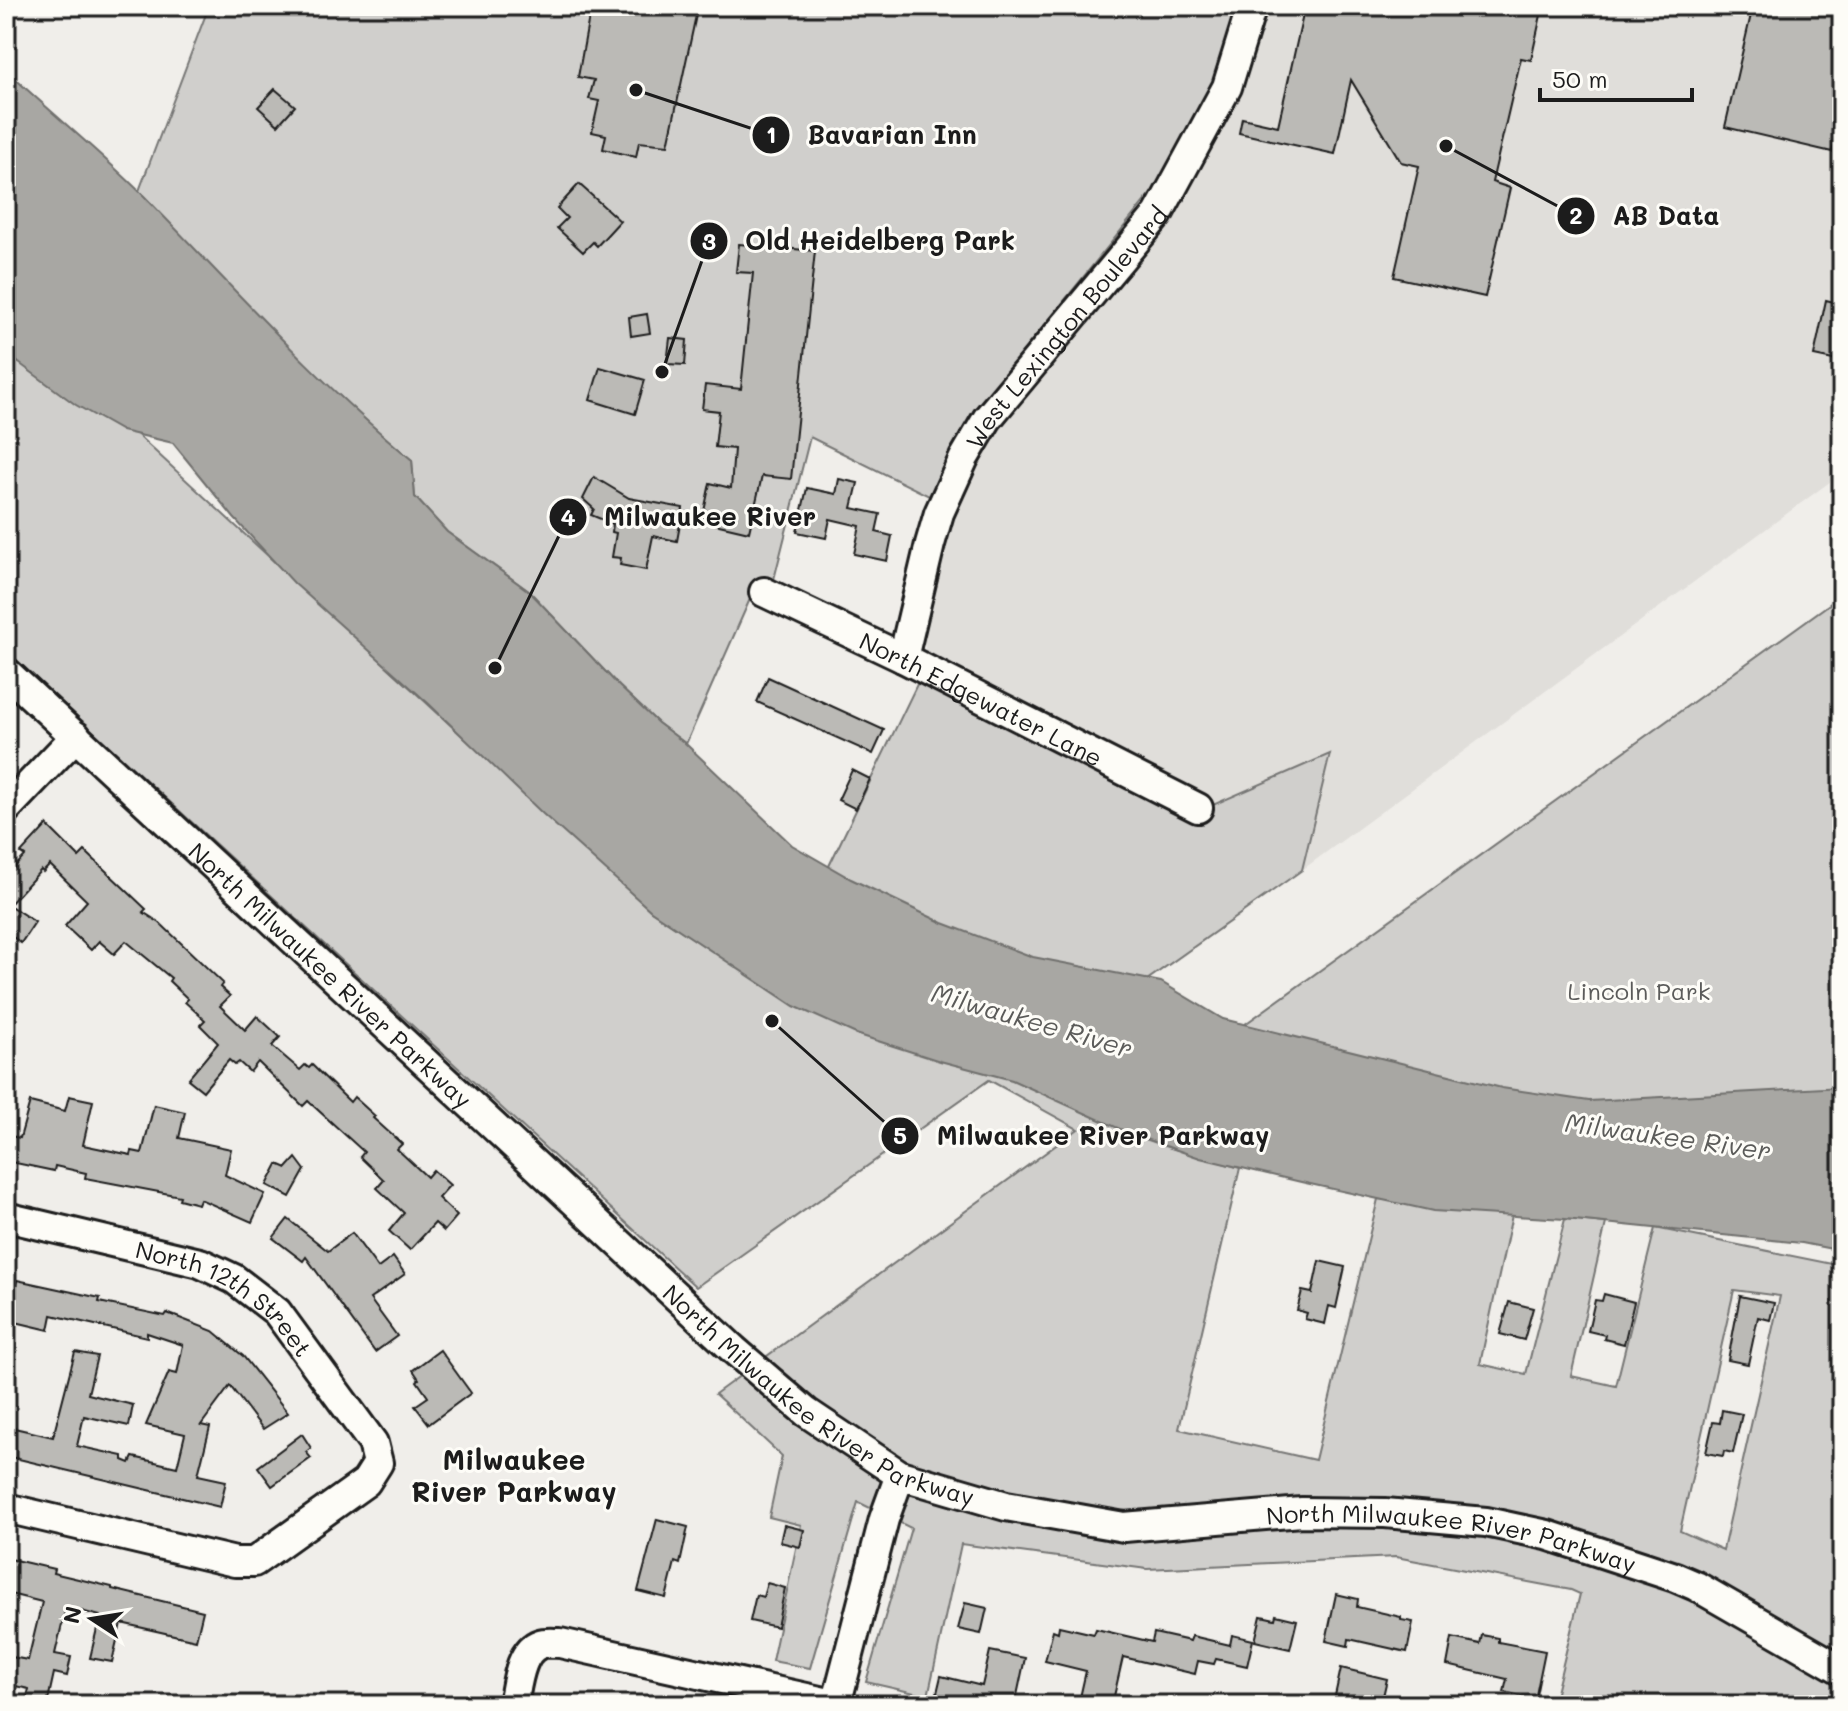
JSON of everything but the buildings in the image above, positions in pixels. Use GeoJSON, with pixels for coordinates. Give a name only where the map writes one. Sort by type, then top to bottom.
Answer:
{"type":"FeatureCollection","features":[{"type":"Feature","properties":{"kind":"street","name":"West Lexington Boulevard"},"geometry":{"type":"LineString","coordinates":[[903,658],[936,523],[964,458],[987,419],[1158,214],[1227,87],[1252,6]]}},
{"type":"Feature","properties":{"kind":"street","name":"North Edgewater Lane"},"geometry":{"type":"LineString","coordinates":[[764,592],[903,658],[1198,808]]}},
{"type":"Feature","properties":{"kind":"street","name":"North Milwaukee River Parkway"},"geometry":{"type":"LineString","coordinates":[[6,672],[734,1350],[806,1412],[900,1475],[1006,1506],[1124,1527],[1302,1512],[1385,1513],[1486,1522],[1547,1535],[1675,1577],[1842,1670]]}},
{"type":"Feature","properties":{"kind":"street"},"geometry":{"type":"LineString","coordinates":[[6,809],[76,736]]}},
{"type":"Feature","properties":{"kind":"street","name":"North 12th Street"},"geometry":{"type":"LineString","coordinates":[[6,1217],[200,1263],[234,1279],[277,1312],[373,1443],[378,1463],[366,1482],[254,1562],[235,1562],[6,1508]]}},
{"type":"Feature","properties":{"kind":"street"},"geometry":{"type":"LineString","coordinates":[[513,1705],[529,1652],[538,1644],[560,1643],[836,1705],[884,1519],[900,1475]]}},
{"type":"Feature","properties":{"kind":"shaded area"},"geometry":{"type":"Polygon","coordinates":[[[1263,6],[1842,6],[1842,473],[1302,870],[1329,755],[1211,805],[930,658],[925,649],[922,625],[934,572],[957,501],[997,422],[1144,246],[1263,6]]]}},
{"type":"Feature","properties":{"kind":"green space"},"geometry":{"type":"Polygon","coordinates":[[[209,6],[1237,6],[1210,89],[1161,181],[1013,364],[970,427],[937,500],[810,437],[768,603],[750,599],[686,744],[658,723],[619,686],[530,592],[447,532],[415,497],[412,460],[306,364],[139,191],[209,6]]]}},
{"type":"Feature","properties":{"kind":"green space"},"geometry":{"type":"Polygon","coordinates":[[[6,313],[651,911],[720,956],[829,866],[920,678],[1190,815],[1330,754],[1302,870],[1133,990],[1164,1146],[1240,1168],[1179,1429],[1315,1460],[1378,1199],[1512,1215],[1480,1364],[1526,1374],[1565,1219],[1606,1223],[1571,1376],[1616,1386],[1655,1228],[1842,1266],[1842,1705],[1553,1705],[1580,1594],[1396,1557],[1147,1569],[961,1544],[928,1696],[866,1682],[911,1528],[858,1502],[810,1668],[772,1661],[801,1525],[769,1517],[782,1456],[715,1394],[1078,1129],[989,1080],[696,1287],[6,651],[6,313]],[[1734,1290],[1680,1531],[1723,1550],[1780,1296],[1734,1290]]]}},
{"type":"Feature","properties":{"kind":"green space","name":"Lincoln Park"},"geometry":{"type":"Polygon","coordinates":[[[1842,595],[1842,1241],[1223,1040],[1842,595]]]}},
{"type":"Feature","properties":{"kind":"water","name":"Milwaukee River"},"geometry":{"type":"Polygon","coordinates":[[[6,70],[126,178],[307,364],[412,460],[415,497],[447,532],[530,592],[619,686],[658,723],[686,744],[792,845],[851,879],[943,923],[1033,957],[1161,982],[1223,1019],[1502,1088],[1589,1101],[1842,1087],[1842,1251],[1802,1243],[1565,1219],[1433,1211],[1301,1182],[1200,1158],[1131,1134],[1012,1080],[856,1034],[794,1006],[651,911],[543,814],[429,704],[294,583],[234,518],[173,443],[122,431],[76,405],[8,355],[6,70]]]}},
{"type":"Feature","properties":{"kind":"place","name":"Bavarian Inn"},"geometry":{"type":"Point","coordinates":[636,90]}},
{"type":"Feature","properties":{"kind":"place","name":"AB Data"},"geometry":{"type":"Point","coordinates":[1446,146]}},
{"type":"Feature","properties":{"kind":"place","name":"Old Heidelberg Park"},"geometry":{"type":"Point","coordinates":[662,372]}},
{"type":"Feature","properties":{"kind":"place","name":"Milwaukee River"},"geometry":{"type":"Point","coordinates":[495,668]}},
{"type":"Feature","properties":{"kind":"place","name":"Milwaukee River Parkway"},"geometry":{"type":"Point","coordinates":[772,1021]}},
{"type":"Feature","properties":{"kind":"district","name":"Milwaukee River Parkway"},"geometry":{"type":"Point","coordinates":[514,1475]}}]}
